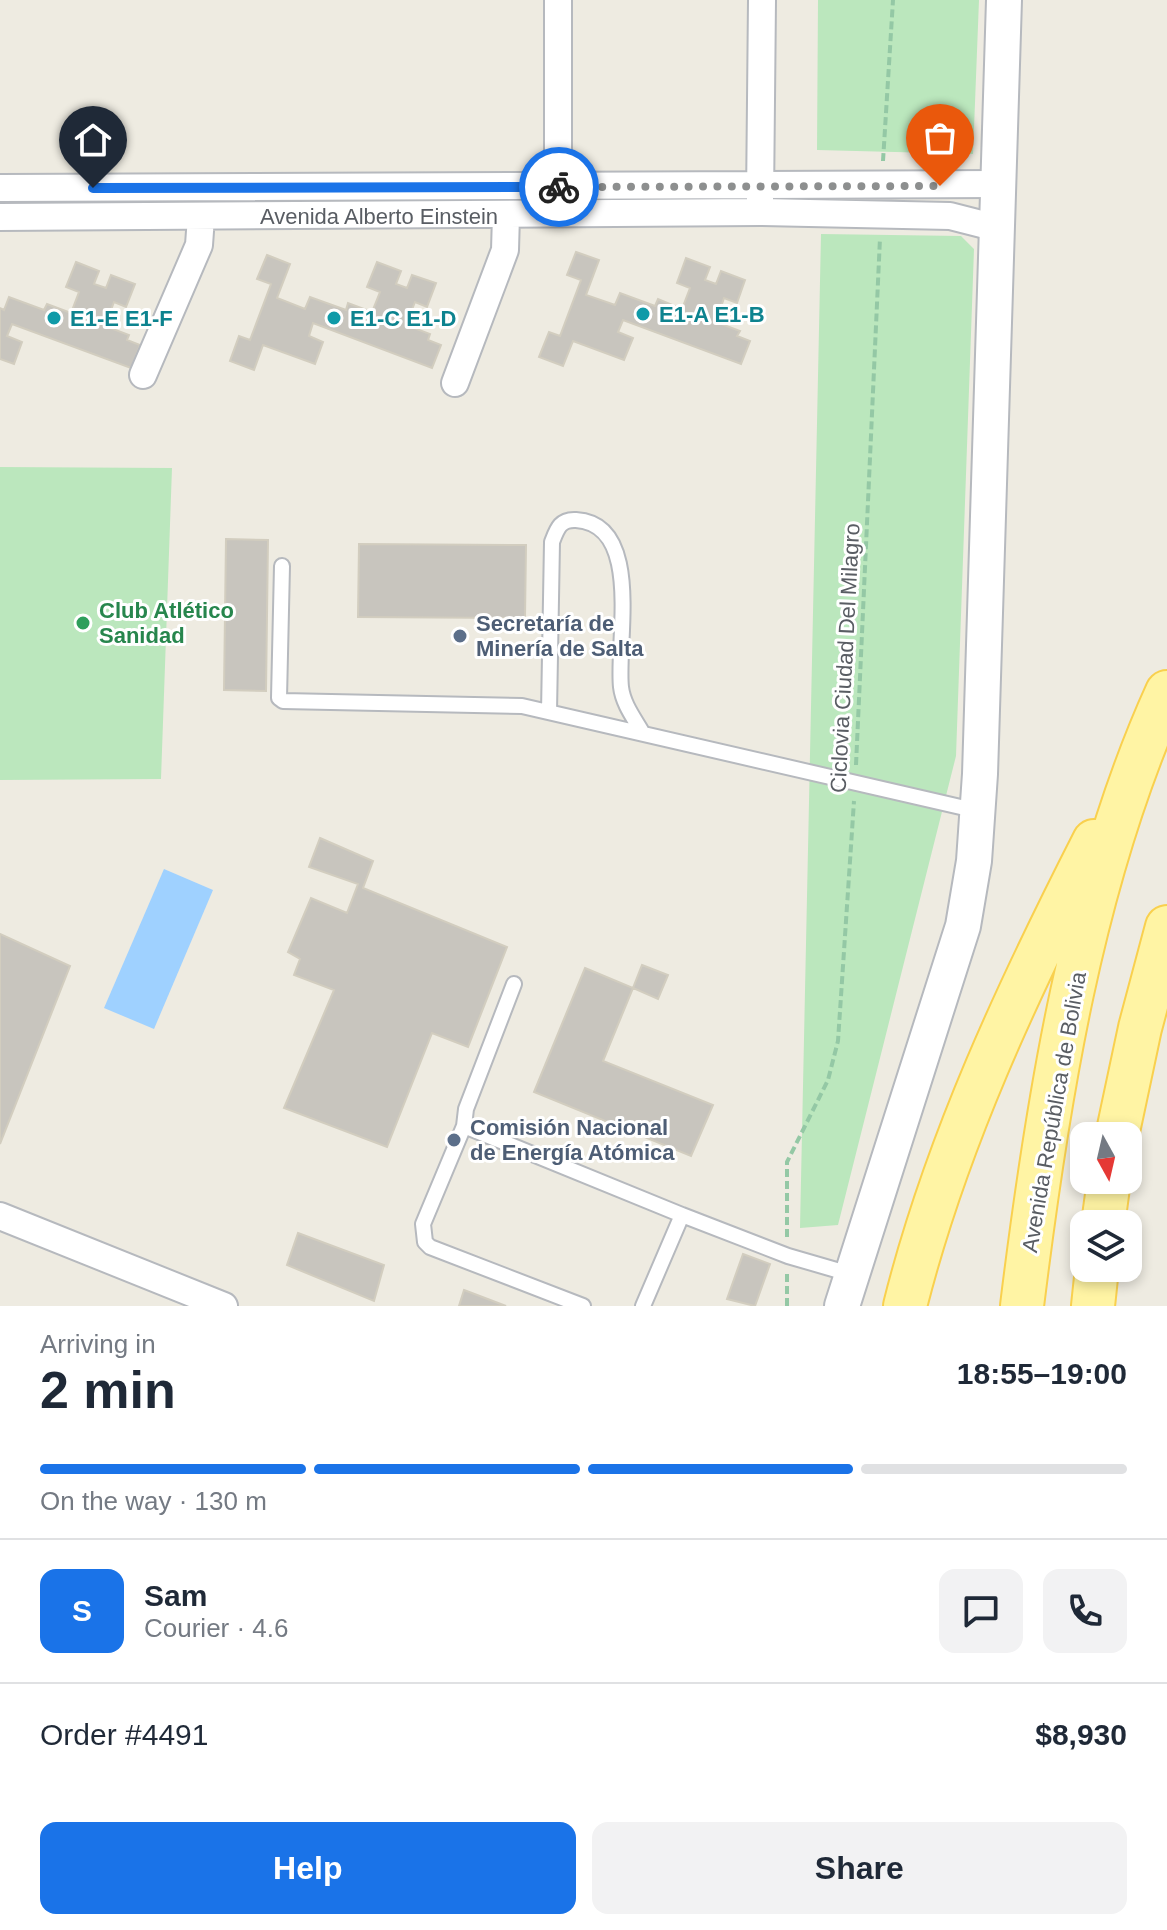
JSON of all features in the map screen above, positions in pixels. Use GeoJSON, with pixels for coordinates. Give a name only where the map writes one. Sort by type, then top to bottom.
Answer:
{"type":"FeatureCollection","features":[{"type":"Feature","properties":{"kind":"main road","name":"Avenida República de Bolivia"},"geometry":{"type":"LineString","coordinates":[[1022,1306],[1043,1150],[1066,1026],[1101,882],[1147,736],[1167,692]]}},
{"type":"Feature","properties":{"kind":"main road"},"geometry":{"type":"LineString","coordinates":[[905,1306],[916,1260],[965,1120],[1028,971],[1147,736]]}},
{"type":"Feature","properties":{"kind":"main road"},"geometry":{"type":"LineString","coordinates":[[1120,1122],[1140,1028],[1167,927]]}},
{"type":"Feature","properties":{"kind":"main road"},"geometry":{"type":"LineString","coordinates":[[1093,1306],[1096,1282]]}},
{"type":"Feature","properties":{"kind":"street"},"geometry":{"type":"LineString","coordinates":[[557,214],[558,0]]}},
{"type":"Feature","properties":{"kind":"street"},"geometry":{"type":"LineString","coordinates":[[760,212],[762,0]]}},
{"type":"Feature","properties":{"kind":"street"},"geometry":{"type":"LineString","coordinates":[[846,1290],[963,926],[978,811],[1004,0]]}},
{"type":"Feature","properties":{"kind":"street","name":"Avenida Alberto Einstein"},"geometry":{"type":"LineString","coordinates":[[0,188],[882,187],[998,184]]}},
{"type":"Feature","properties":{"kind":"street","name":"Avenida Alberto Einstein"},"geometry":{"type":"LineString","coordinates":[[0,217],[760,212],[950,216],[997,228]]}},
{"type":"Feature","properties":{"kind":"street"},"geometry":{"type":"LineString","coordinates":[[455,383],[505,250],[506,215]]}},
{"type":"Feature","properties":{"kind":"street"},"geometry":{"type":"LineString","coordinates":[[143,375],[199,245],[201,217]]}},
{"type":"Feature","properties":{"kind":"street"},"geometry":{"type":"LineString","coordinates":[[0,1216],[224,1306]]}},
{"type":"Feature","properties":{"kind":"lane"},"geometry":{"type":"LineString","coordinates":[[549,712],[552,542],[557,526],[567,520],[581,520],[607,535],[621,563],[621,689],[642,732]]}},
{"type":"Feature","properties":{"kind":"lane"},"geometry":{"type":"LineString","coordinates":[[282,566],[279,698],[283,701],[522,706],[978,811]]}},
{"type":"Feature","properties":{"kind":"lane"},"geometry":{"type":"LineString","coordinates":[[514,984],[466,1109],[464,1126],[423,1224],[425,1242],[430,1247],[583,1306]]}},
{"type":"Feature","properties":{"kind":"lane"},"geometry":{"type":"LineString","coordinates":[[464,1126],[788,1256],[846,1290]]}},
{"type":"Feature","properties":{"kind":"lane"},"geometry":{"type":"LineString","coordinates":[[643,1306],[682,1215]]}},
{"type":"Feature","properties":{"kind":"path"},"geometry":{"type":"LineString","coordinates":[[882,187],[893,0]]}},
{"type":"Feature","properties":{"kind":"path","name":"Ciclovia Ciudad Del Milagro"},"geometry":{"type":"LineString","coordinates":[[787,1306],[787,1162],[828,1080],[838,1041],[855,785],[881,215]]}},
{"type":"Feature","properties":{"kind":"green space"},"geometry":{"type":"Polygon","coordinates":[[[818,0],[979,0],[973,154],[817,150],[818,0]]]}},
{"type":"Feature","properties":{"kind":"green space"},"geometry":{"type":"Polygon","coordinates":[[[821,234],[961,236],[974,249],[956,756],[838,1225],[800,1228],[821,234]]]}},
{"type":"Feature","properties":{"kind":"green space","name":"Club Atlético Sanidad"},"geometry":{"type":"Polygon","coordinates":[[[0,467],[172,468],[161,779],[0,780],[0,467]]]}},
{"type":"Feature","properties":{"kind":"water"},"geometry":{"type":"Polygon","coordinates":[[[164,869],[213,890],[154,1029],[104,1008],[164,869]]]}},
{"type":"Feature","properties":{"kind":"building","name":"E1-A E1-B"},"geometry":{"type":"Polygon","coordinates":[[[576,252],[599,260],[586,295],[615,305],[620,293],[655,306],[658,299],[682,309],[690,288],[677,283],[686,258],[710,267],[705,280],[716,284],[721,271],[745,280],[737,303],[724,298],[716,322],[740,331],[737,336],[750,341],[741,364],[623,320],[618,332],[633,338],[624,360],[573,341],[563,366],[539,357],[549,332],[560,336],[581,280],[567,275],[576,252]]]}},
{"type":"Feature","properties":{"kind":"building","name":"E1-C E1-D"},"geometry":{"type":"Polygon","coordinates":[[[267,255],[290,264],[277,298],[305,309],[310,297],[346,310],[348,303],[372,312],[380,292],[367,287],[377,262],[401,271],[396,284],[407,288],[412,275],[436,283],[427,307],[415,302],[406,325],[430,334],[428,340],[441,345],[432,368],[313,323],[309,336],[323,342],[315,364],[263,345],[254,370],[230,361],[239,336],[250,340],[271,284],[257,279],[267,255]]]}},
{"type":"Feature","properties":{"kind":"building","name":"E1-E E1-F"},"geometry":{"type":"Polygon","coordinates":[[[76,262],[99,271],[94,284],[106,288],[111,275],[135,284],[126,307],[114,302],[105,326],[129,335],[127,340],[140,345],[131,368],[12,324],[7,336],[22,342],[14,364],[0,359],[0,308],[4,310],[9,297],[44,310],[47,304],[71,313],[79,292],[66,287],[76,262]]]}},
{"type":"Feature","properties":{"kind":"building"},"geometry":{"type":"Polygon","coordinates":[[[226,539],[268,540],[266,691],[224,690],[226,539]]]}},
{"type":"Feature","properties":{"kind":"building"},"geometry":{"type":"Polygon","coordinates":[[[359,544],[526,545],[525,618],[358,617],[359,544]]]}},
{"type":"Feature","properties":{"kind":"building"},"geometry":{"type":"Polygon","coordinates":[[[320,838],[373,861],[363,888],[507,947],[468,1047],[432,1033],[387,1147],[284,1108],[334,990],[294,975],[300,959],[288,952],[311,898],[347,913],[358,884],[309,867],[320,838]]]}},
{"type":"Feature","properties":{"kind":"building"},"geometry":{"type":"Polygon","coordinates":[[[0,934],[70,966],[0,1144],[0,934]]]}},
{"type":"Feature","properties":{"kind":"building"},"geometry":{"type":"Polygon","coordinates":[[[642,965],[668,975],[658,999],[633,988],[642,965]]]}},
{"type":"Feature","properties":{"kind":"building"},"geometry":{"type":"Polygon","coordinates":[[[585,968],[633,988],[603,1061],[713,1105],[691,1156],[534,1092],[585,968]]]}},
{"type":"Feature","properties":{"kind":"building"},"geometry":{"type":"Polygon","coordinates":[[[298,1233],[384,1265],[374,1301],[287,1265],[298,1233]]]}},
{"type":"Feature","properties":{"kind":"building"},"geometry":{"type":"Polygon","coordinates":[[[743,1254],[770,1264],[755,1306],[727,1299],[743,1254]]]}},
{"type":"Feature","properties":{"kind":"building"},"geometry":{"type":"Polygon","coordinates":[[[464,1290],[506,1306],[459,1306],[464,1290]]]}},
{"type":"Feature","properties":{"kind":"way so far"},"geometry":{"type":"LineString","coordinates":[[559,187],[940,186]]}},
{"type":"Feature","properties":{"kind":"place","name":"E1-A E1-B"},"geometry":{"type":"Point","coordinates":[643,314]}},
{"type":"Feature","properties":{"kind":"place","name":"E1-E E1-F"},"geometry":{"type":"Point","coordinates":[54,318]}},
{"type":"Feature","properties":{"kind":"place","name":"E1-C E1-D"},"geometry":{"type":"Point","coordinates":[334,318]}},
{"type":"Feature","properties":{"kind":"place","name":"Club Atlético Sanidad"},"geometry":{"type":"Point","coordinates":[83,623]}},
{"type":"Feature","properties":{"kind":"place","name":"Secretaría de Minería de Salta"},"geometry":{"type":"Point","coordinates":[460,636]}},
{"type":"Feature","properties":{"kind":"place","name":"Comisión Nacional de Energía Atómica"},"geometry":{"type":"Point","coordinates":[454,1140]}},
{"type":"Feature","properties":{"kind":"route"},"geometry":{"type":"LineString","coordinates":[[93,188],[559,187]]}}]}
